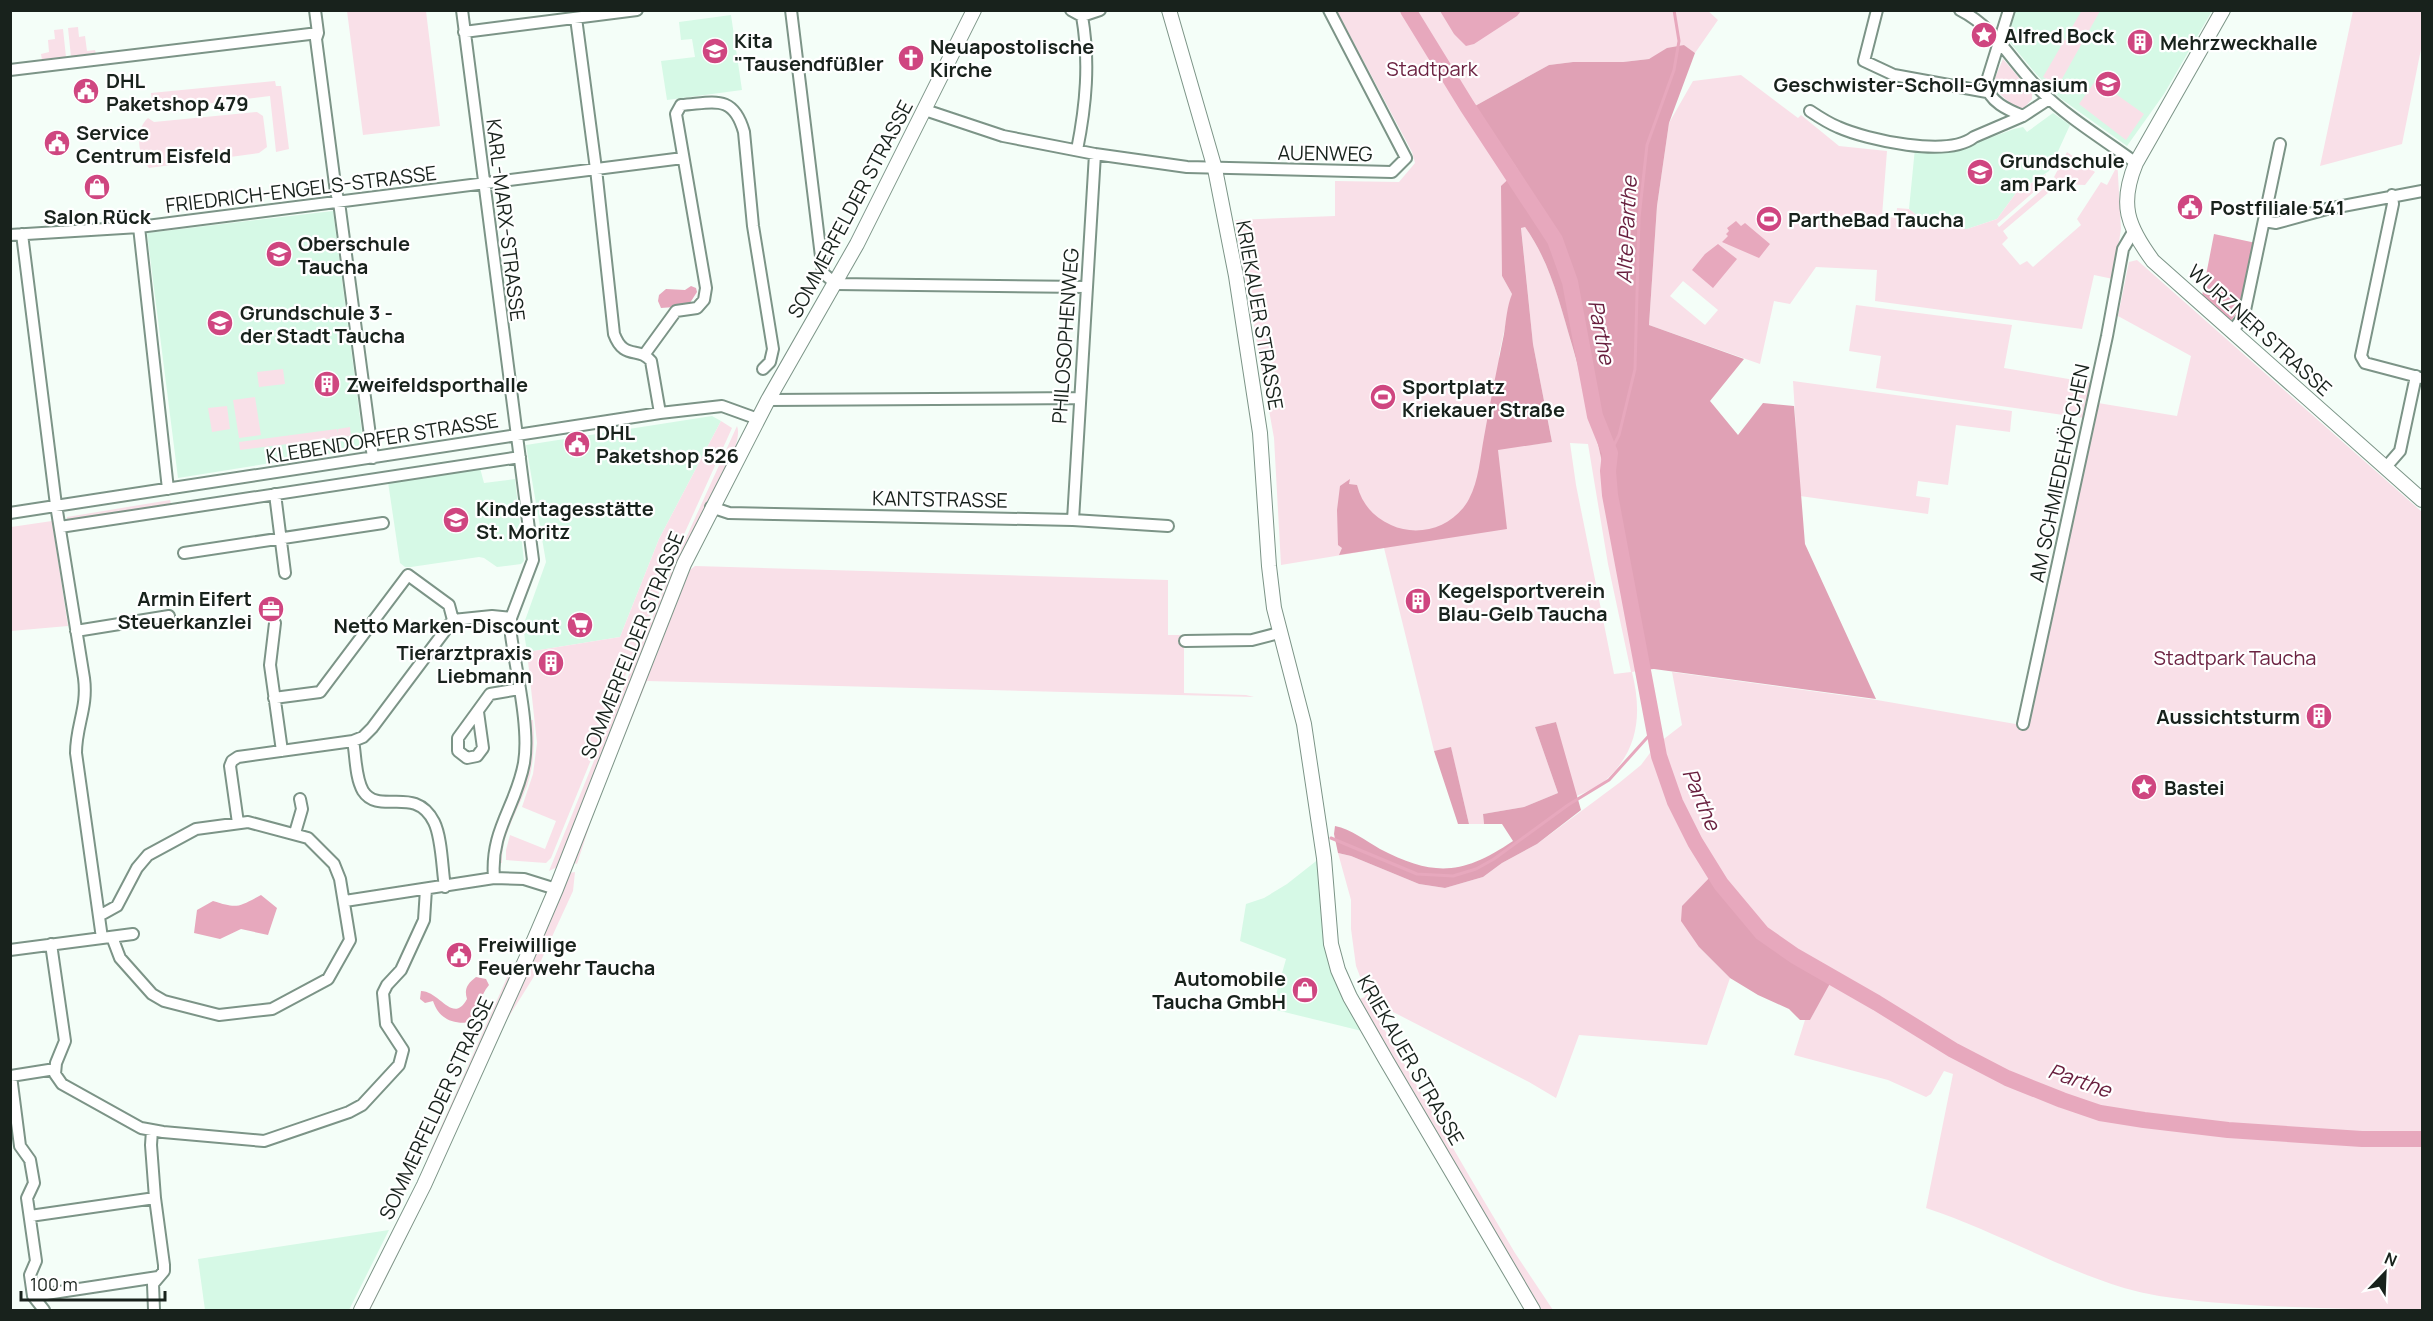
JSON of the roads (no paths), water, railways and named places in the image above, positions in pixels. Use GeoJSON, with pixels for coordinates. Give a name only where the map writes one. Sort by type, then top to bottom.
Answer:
{"type":"FeatureCollection","features":[{"type":"Feature","properties":{"kind":"street"},"geometry":{"type":"LineString","coordinates":[[315,10],[318,33],[316,39],[373,458]]}},
{"type":"Feature","properties":{"kind":"street","name":"KARL-MARX-STRASSE"},"geometry":{"type":"LineString","coordinates":[[462,10],[533,560],[511,618]]}},
{"type":"Feature","properties":{"kind":"street"},"geometry":{"type":"LineString","coordinates":[[464,32],[637,10]]}},
{"type":"Feature","properties":{"kind":"street"},"geometry":{"type":"LineString","coordinates":[[790,10],[823,273],[836,285],[1086,287]]}},
{"type":"Feature","properties":{"kind":"street","name":"SOMMERFELDER STRASSE"},"geometry":{"type":"LineString","coordinates":[[361,1311],[423,1185],[556,889],[684,564],[711,507],[768,400],[836,285],[974,10]]}},
{"type":"Feature","properties":{"kind":"street"},"geometry":{"type":"LineString","coordinates":[[1071,10],[1082,16],[1100,10]]}},
{"type":"Feature","properties":{"kind":"street","name":"KRIEKAUER STRASSE"},"geometry":{"type":"LineString","coordinates":[[1169,10],[1215,169],[1236,276],[1260,433],[1269,566],[1279,633],[1304,724],[1324,858],[1331,944],[1338,970],[1360,1015],[1533,1311]]}},
{"type":"Feature","properties":{"kind":"street","name":"AUENWEG"},"geometry":{"type":"LineString","coordinates":[[1215,169],[1392,172],[1406,158],[1329,10]]}},
{"type":"Feature","properties":{"kind":"street"},"geometry":{"type":"LineString","coordinates":[[1877,10],[1864,61],[1894,75],[1938,85],[1987,92],[2006,109],[2023,116]]}},
{"type":"Feature","properties":{"kind":"street"},"geometry":{"type":"LineString","coordinates":[[1960,10],[1976,19],[2000,42],[2049,99],[2136,163]]}},
{"type":"Feature","properties":{"kind":"street"},"geometry":{"type":"LineString","coordinates":[[1987,92],[1986,84],[2009,10]]}},
{"type":"Feature","properties":{"kind":"street","name":"WURZNER STRASSE"},"geometry":{"type":"LineString","coordinates":[[2223,10],[2129,179],[2126,197],[2133,232],[2153,261],[2422,500]]}},
{"type":"Feature","properties":{"kind":"street"},"geometry":{"type":"LineString","coordinates":[[1077,150],[1085,102],[1087,72],[1082,16]]}},
{"type":"Feature","properties":{"kind":"street"},"geometry":{"type":"LineString","coordinates":[[576,18],[596,169],[614,334],[626,351],[644,355],[652,364],[660,413]]}},
{"type":"Feature","properties":{"kind":"street"},"geometry":{"type":"LineString","coordinates":[[10,70],[318,33]]}},
{"type":"Feature","properties":{"kind":"street"},"geometry":{"type":"LineString","coordinates":[[1809,111],[1840,129],[1870,137],[1943,148],[1968,142],[1974,137],[2023,116],[2049,99]]}},
{"type":"Feature","properties":{"kind":"street"},"geometry":{"type":"LineString","coordinates":[[644,355],[676,311],[697,308],[706,295],[676,114],[680,106],[715,100],[733,110],[744,132],[753,226],[774,349],[770,362],[763,369]]}},
{"type":"Feature","properties":{"kind":"street"},"geometry":{"type":"LineString","coordinates":[[925,110],[1003,135],[1095,153],[1215,169]]}},
{"type":"Feature","properties":{"kind":"street"},"geometry":{"type":"LineString","coordinates":[[2232,332],[2244,315],[2280,144]]}},
{"type":"Feature","properties":{"kind":"street","name":"PHILOSOPHENWEG"},"geometry":{"type":"LineString","coordinates":[[1072,520],[1095,153]]}},
{"type":"Feature","properties":{"kind":"street","name":"FRIEDRICH-ENGELS-STRASSE"},"geometry":{"type":"LineString","coordinates":[[16,234],[139,227],[684,158]]}},
{"type":"Feature","properties":{"kind":"street"},"geometry":{"type":"LineString","coordinates":[[2264,221],[2276,223],[2300,215],[2392,195],[2422,191]]}},
{"type":"Feature","properties":{"kind":"street"},"geometry":{"type":"LineString","coordinates":[[2386,468],[2400,451],[2419,377],[2365,363],[2361,356],[2393,204],[2392,195]]}},
{"type":"Feature","properties":{"kind":"street"},"geometry":{"type":"LineString","coordinates":[[139,227],[168,489]]}},
{"type":"Feature","properties":{"kind":"street","name":"AM SCHMIEDEHÖFCHEN"},"geometry":{"type":"LineString","coordinates":[[2023,724],[2107,336],[2123,249],[2133,232]]}},
{"type":"Feature","properties":{"kind":"street"},"geometry":{"type":"LineString","coordinates":[[16,234],[86,692],[76,753],[99,916],[107,938],[120,958],[158,999],[219,1015],[272,1009],[328,979],[350,940],[345,901],[334,864],[308,838],[255,823],[238,823],[190,831],[148,855],[137,868],[117,906],[99,916]]}},
{"type":"Feature","properties":{"kind":"street"},"geometry":{"type":"LineString","coordinates":[[768,400],[1078,398]]}},
{"type":"Feature","properties":{"kind":"street","name":"KLEBENDORFER STRASSE"},"geometry":{"type":"LineString","coordinates":[[10,513],[660,413],[722,406],[758,419]]}},
{"type":"Feature","properties":{"kind":"street","name":"KLEBENDORFER STRASSE"},"geometry":{"type":"LineString","coordinates":[[60,527],[520,457]]}},
{"type":"Feature","properties":{"kind":"street","name":"KLEBENDORFER STRASSE"},"geometry":{"type":"LineString","coordinates":[[275,494],[285,573]]}},
{"type":"Feature","properties":{"kind":"street","name":"KANTSTRASSE"},"geometry":{"type":"LineString","coordinates":[[711,507],[729,513],[1072,520],[1168,526]]}},
{"type":"Feature","properties":{"kind":"street"},"geometry":{"type":"LineString","coordinates":[[184,553],[383,524]]}},
{"type":"Feature","properties":{"kind":"street"},"geometry":{"type":"LineString","coordinates":[[274,698],[320,692],[408,575],[449,605],[453,620]]}},
{"type":"Feature","properties":{"kind":"street"},"geometry":{"type":"LineString","coordinates":[[76,631],[169,616]]}},
{"type":"Feature","properties":{"kind":"street"},"geometry":{"type":"LineString","coordinates":[[238,823],[232,761],[238,757],[353,741],[363,737],[453,620],[492,616],[511,618],[511,635],[524,732],[524,758],[519,782],[496,838],[493,858],[494,878]]}},
{"type":"Feature","properties":{"kind":"street"},"geometry":{"type":"LineString","coordinates":[[275,622],[270,665],[282,751]]}},
{"type":"Feature","properties":{"kind":"street"},"geometry":{"type":"LineString","coordinates":[[1185,641],[1252,640],[1279,633]]}},
{"type":"Feature","properties":{"kind":"street"},"geometry":{"type":"LineString","coordinates":[[478,712],[490,694],[519,689]]}},
{"type":"Feature","properties":{"kind":"street"},"geometry":{"type":"LineString","coordinates":[[353,741],[364,792],[375,801],[414,803],[430,816],[436,827],[445,887]]}},
{"type":"Feature","properties":{"kind":"street"},"geometry":{"type":"LineString","coordinates":[[295,833],[302,809],[300,799]]}},
{"type":"Feature","properties":{"kind":"street"},"geometry":{"type":"LineString","coordinates":[[345,901],[494,878],[524,879],[556,889]]}},
{"type":"Feature","properties":{"kind":"street"},"geometry":{"type":"LineString","coordinates":[[51,944],[65,1041],[55,1069],[55,1074],[62,1084],[131,1124],[152,1130],[264,1141],[349,1112],[362,1105],[402,1058],[403,1050],[386,1024],[383,993],[400,970],[424,921],[426,889]]}},
{"type":"Feature","properties":{"kind":"street"},"geometry":{"type":"LineString","coordinates":[[10,950],[133,934]]}},
{"type":"Feature","properties":{"kind":"street"},"geometry":{"type":"LineString","coordinates":[[44,1311],[33,1296],[30,1275],[36,1261],[27,1198],[34,1183],[30,1160],[20,1146],[11,1076],[55,1069]]}},
{"type":"Feature","properties":{"kind":"street"},"geometry":{"type":"LineString","coordinates":[[152,1130],[155,1198],[164,1265],[164,1271],[153,1288],[154,1311]]}},
{"type":"Feature","properties":{"kind":"street"},"geometry":{"type":"LineString","coordinates":[[30,1216],[155,1198]]}},
{"type":"Feature","properties":{"kind":"street"},"geometry":{"type":"LineString","coordinates":[[33,1296],[158,1277]]}},
{"type":"Feature","properties":{"kind":"waterway","name":"Parthe"},"geometry":{"type":"LineString","coordinates":[[1408,10],[1467,106],[1555,240],[1570,282],[1595,416],[1610,453],[1608,471],[1610,495],[1659,756],[1675,802],[1695,842],[1721,884],[1762,933],[1795,956],[1953,1050],[2007,1078],[2100,1113],[2228,1130],[2362,1139],[2422,1139]]}},
{"type":"Feature","properties":{"kind":"waterway","name":"Alte Parthe"},"geometry":{"type":"LineString","coordinates":[[1610,453],[1619,435],[1635,369],[1639,218],[1647,145],[1674,70],[1679,41],[1674,10]]}},
{"type":"Feature","properties":{"kind":"waterway"},"geometry":{"type":"LineString","coordinates":[[1331,838],[1417,874],[1453,876],[1476,869],[1494,859],[1568,805],[1609,780],[1654,730]]}},
{"type":"Feature","properties":{"kind":"place","name":"Alfred Bock"},"geometry":{"type":"Point","coordinates":[1984,35]}},
{"type":"Feature","properties":{"kind":"place","name":"Mehrzweckhalle"},"geometry":{"type":"Point","coordinates":[2140,42]}},
{"type":"Feature","properties":{"kind":"place","name":"Kita \"Tausendfüßler"},"geometry":{"type":"Point","coordinates":[715,51]}},
{"type":"Feature","properties":{"kind":"place","name":"Neuapostolische Kirche"},"geometry":{"type":"Point","coordinates":[911,58]}},
{"type":"Feature","properties":{"kind":"place","name":"Geschwister-Scholl-Gymnasium"},"geometry":{"type":"Point","coordinates":[2108,84]}},
{"type":"Feature","properties":{"kind":"place","name":"DHL Paketshop 479"},"geometry":{"type":"Point","coordinates":[86,91]}},
{"type":"Feature","properties":{"kind":"place","name":"Service Centrum Eisfeld"},"geometry":{"type":"Point","coordinates":[57,143]}},
{"type":"Feature","properties":{"kind":"place","name":"Grundschule am Park"},"geometry":{"type":"Point","coordinates":[1980,172]}},
{"type":"Feature","properties":{"kind":"place","name":"Salon Rück"},"geometry":{"type":"Point","coordinates":[97,187]}},
{"type":"Feature","properties":{"kind":"place","name":"Postfiliale 541"},"geometry":{"type":"Point","coordinates":[2190,207]}},
{"type":"Feature","properties":{"kind":"place","name":"PartheBad Taucha"},"geometry":{"type":"Point","coordinates":[1769,219]}},
{"type":"Feature","properties":{"kind":"place","name":"Oberschule Taucha"},"geometry":{"type":"Point","coordinates":[279,254]}},
{"type":"Feature","properties":{"kind":"place","name":"Grundschule 3 - der Stadt Taucha"},"geometry":{"type":"Point","coordinates":[220,323]}},
{"type":"Feature","properties":{"kind":"place","name":"Zweifeldsporthalle"},"geometry":{"type":"Point","coordinates":[327,384]}},
{"type":"Feature","properties":{"kind":"place","name":"Sportplatz Kriekauer Straße"},"geometry":{"type":"Point","coordinates":[1383,397]}},
{"type":"Feature","properties":{"kind":"place","name":"DHL Paketshop 526"},"geometry":{"type":"Point","coordinates":[577,444]}},
{"type":"Feature","properties":{"kind":"place","name":"Kindertagesstätte St. Moritz"},"geometry":{"type":"Point","coordinates":[456,520]}},
{"type":"Feature","properties":{"kind":"place","name":"Kegelsportverein Blau-Gelb Taucha"},"geometry":{"type":"Point","coordinates":[1418,601]}},
{"type":"Feature","properties":{"kind":"place","name":"Armin Eifert Steuerkanzlei"},"geometry":{"type":"Point","coordinates":[271,609]}},
{"type":"Feature","properties":{"kind":"place","name":"Netto Marken-Discount"},"geometry":{"type":"Point","coordinates":[580,625]}},
{"type":"Feature","properties":{"kind":"place","name":"Tierarztpraxis Liebmann"},"geometry":{"type":"Point","coordinates":[551,663]}},
{"type":"Feature","properties":{"kind":"place","name":"Aussichtsturm"},"geometry":{"type":"Point","coordinates":[2319,716]}},
{"type":"Feature","properties":{"kind":"place","name":"Bastei"},"geometry":{"type":"Point","coordinates":[2144,787]}},
{"type":"Feature","properties":{"kind":"place","name":"Freiwillige Feuerwehr Taucha"},"geometry":{"type":"Point","coordinates":[459,955]}},
{"type":"Feature","properties":{"kind":"place","name":"Automobile Taucha GmbH"},"geometry":{"type":"Point","coordinates":[1305,990]}},
{"type":"Feature","properties":{"kind":"park label","name":"Stadtpark"},"geometry":{"type":"Point","coordinates":[1432,68]}},
{"type":"Feature","properties":{"kind":"park label","name":"Stadtpark Taucha"},"geometry":{"type":"Point","coordinates":[2235,657]}}]}
